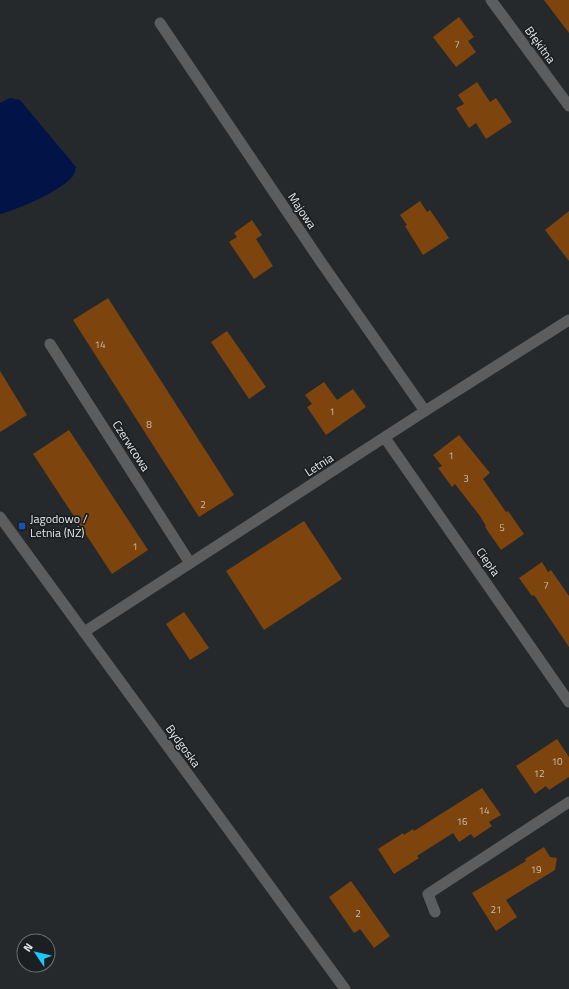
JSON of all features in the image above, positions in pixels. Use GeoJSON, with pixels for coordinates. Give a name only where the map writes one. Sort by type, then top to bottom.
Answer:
{"type":"FeatureCollection","features":[{"type":"Feature","properties":{"kind":"street","name":"Błękitna"},"geometry":{"type":"LineString","coordinates":[[491,0],[569,106]]}},
{"type":"Feature","properties":{"kind":"street","name":"Majowa"},"geometry":{"type":"LineString","coordinates":[[160,24],[321,262],[425,411]]}},
{"type":"Feature","properties":{"kind":"street","name":"Letnia"},"geometry":{"type":"LineString","coordinates":[[84,632],[425,411],[569,320]]}},
{"type":"Feature","properties":{"kind":"street","name":"Czerwcowa"},"geometry":{"type":"LineString","coordinates":[[50,344],[190,563]]}},
{"type":"Feature","properties":{"kind":"street","name":"Ciepła"},"geometry":{"type":"LineString","coordinates":[[385,438],[569,702]]}},
{"type":"Feature","properties":{"kind":"street","name":"Bydgoska"},"geometry":{"type":"LineString","coordinates":[[0,517],[345,989]]}},
{"type":"Feature","properties":{"kind":"street"},"geometry":{"type":"LineString","coordinates":[[435,912],[428,894],[569,802]]}},
{"type":"Feature","properties":{"kind":"shaded area"},"geometry":{"type":"Polygon","coordinates":[[[10,98],[20,100],[76,167],[73,176],[59,188],[28,204],[0,214],[0,103],[10,98]]]}},
{"type":"Feature","properties":{"kind":"building"},"geometry":{"type":"Polygon","coordinates":[[[544,0],[569,0],[569,33],[544,0]]]}},
{"type":"Feature","properties":{"kind":"building"},"geometry":{"type":"Polygon","coordinates":[[[459,17],[474,37],[468,41],[476,52],[456,67],[433,37],[459,17]]]}},
{"type":"Feature","properties":{"kind":"building"},"geometry":{"type":"Polygon","coordinates":[[[477,82],[490,102],[496,98],[512,122],[486,139],[476,123],[469,128],[456,108],[464,104],[458,95],[477,82]]]}},
{"type":"Feature","properties":{"kind":"building"},"geometry":{"type":"Polygon","coordinates":[[[420,201],[427,212],[430,210],[449,238],[423,255],[400,215],[420,201]]]}},
{"type":"Feature","properties":{"kind":"building"},"geometry":{"type":"Polygon","coordinates":[[[569,211],[569,261],[545,230],[569,211]]]}},
{"type":"Feature","properties":{"kind":"building"},"geometry":{"type":"Polygon","coordinates":[[[252,220],[262,235],[256,239],[273,266],[254,279],[229,242],[237,237],[234,233],[252,220]]]}},
{"type":"Feature","properties":{"kind":"building"},"geometry":{"type":"Polygon","coordinates":[[[108,298],[234,495],[199,517],[73,320],[108,298]]]}},
{"type":"Feature","properties":{"kind":"building"},"geometry":{"type":"Polygon","coordinates":[[[227,331],[266,387],[249,399],[211,342],[227,331]]]}},
{"type":"Feature","properties":{"kind":"building"},"geometry":{"type":"Polygon","coordinates":[[[0,371],[27,415],[0,432],[0,371]]]}},
{"type":"Feature","properties":{"kind":"building"},"geometry":{"type":"Polygon","coordinates":[[[324,382],[337,400],[353,389],[366,407],[326,435],[307,407],[312,404],[305,395],[324,382]]]}},
{"type":"Feature","properties":{"kind":"building"},"geometry":{"type":"Polygon","coordinates":[[[69,430],[148,550],[112,574],[33,454],[69,430]]]}},
{"type":"Feature","properties":{"kind":"building"},"geometry":{"type":"Polygon","coordinates":[[[459,435],[490,473],[483,479],[506,512],[508,511],[524,534],[501,550],[485,527],[486,526],[480,516],[455,484],[452,487],[438,468],[442,466],[433,455],[459,435]]]}},
{"type":"Feature","properties":{"kind":"building"},"geometry":{"type":"Polygon","coordinates":[[[304,521],[342,579],[264,630],[226,571],[304,521]]]}},
{"type":"Feature","properties":{"kind":"building"},"geometry":{"type":"Polygon","coordinates":[[[542,562],[548,572],[551,570],[569,596],[569,647],[534,595],[532,596],[519,578],[542,562]]]}},
{"type":"Feature","properties":{"kind":"building"},"geometry":{"type":"Polygon","coordinates":[[[184,612],[209,648],[190,660],[166,624],[184,612]]]}},
{"type":"Feature","properties":{"kind":"building"},"geometry":{"type":"Polygon","coordinates":[[[557,739],[569,757],[569,777],[549,790],[546,786],[535,794],[516,766],[557,739]]]}},
{"type":"Feature","properties":{"kind":"building"},"geometry":{"type":"Polygon","coordinates":[[[482,788],[501,815],[489,822],[492,826],[474,838],[471,834],[459,842],[453,833],[417,856],[419,858],[394,874],[378,849],[403,833],[404,835],[413,829],[414,831],[482,788]]]}},
{"type":"Feature","properties":{"kind":"building"},"geometry":{"type":"Polygon","coordinates":[[[544,847],[550,857],[557,858],[555,870],[506,900],[517,917],[496,931],[472,893],[526,861],[525,859],[544,847]]]}},
{"type":"Feature","properties":{"kind":"building"},"geometry":{"type":"Polygon","coordinates":[[[351,881],[390,936],[374,948],[360,929],[354,933],[329,897],[351,881]]]}},
{"type":"Feature","properties":{"kind":"place","name":"Jagodowo / Letnia (NŻ)"},"geometry":{"type":"Point","coordinates":[22,526]}}]}
